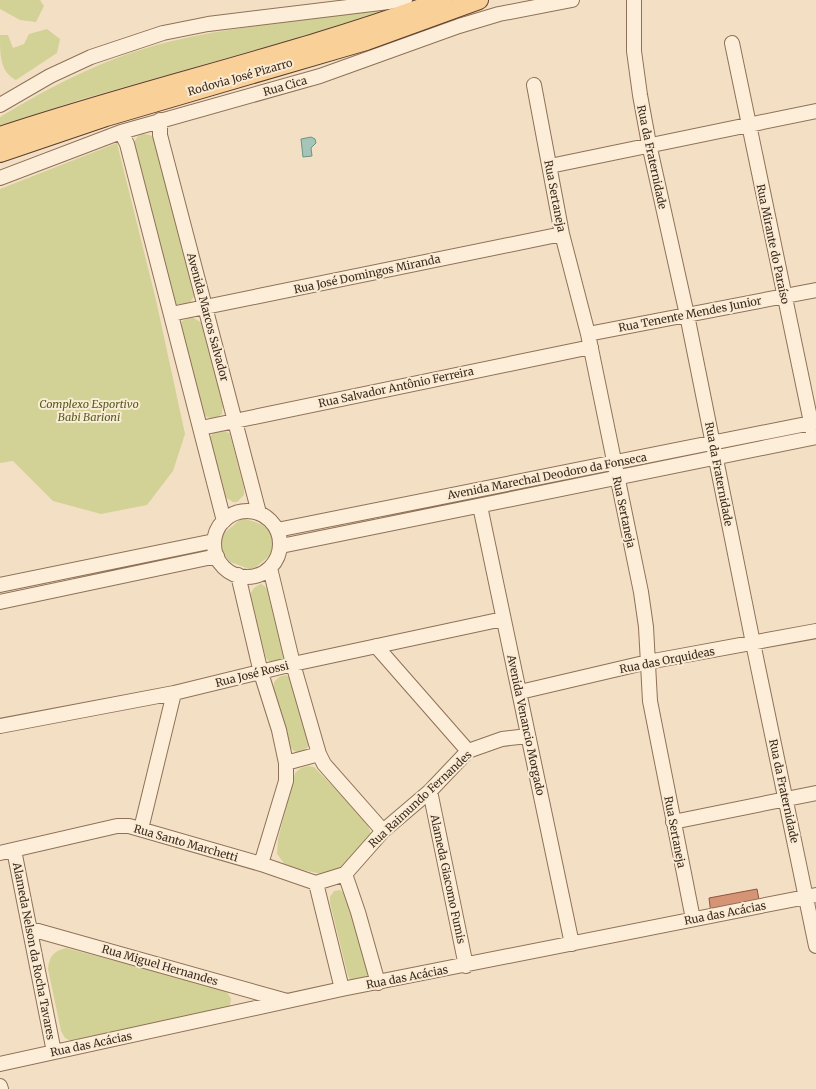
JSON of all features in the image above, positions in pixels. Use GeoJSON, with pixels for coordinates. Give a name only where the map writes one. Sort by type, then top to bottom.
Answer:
{"type":"FeatureCollection","features":[{"type":"Feature","properties":{"kind":"main road","name":"Rodovia José Pizarro"},"geometry":{"type":"LineString","coordinates":[[0,136],[83,109],[351,32],[412,4],[443,0]]}},
{"type":"Feature","properties":{"kind":"main road","name":"Rodovia José Pizarro"},"geometry":{"type":"LineString","coordinates":[[0,153],[106,117],[366,41],[479,0]]}},
{"type":"Feature","properties":{"kind":"street","name":"Rua Cica"},"geometry":{"type":"LineString","coordinates":[[0,178],[121,132],[320,76],[459,26],[499,14],[572,0]]}},
{"type":"Feature","properties":{"kind":"street","name":"Rua da Fraternidade"},"geometry":{"type":"LineString","coordinates":[[634,0],[634,51],[649,144],[687,315],[752,643],[786,799],[811,896],[816,946]]}},
{"type":"Feature","properties":{"kind":"street"},"geometry":{"type":"LineString","coordinates":[[0,105],[50,76],[90,57],[163,33],[208,24],[412,4]]}},
{"type":"Feature","properties":{"kind":"street","name":"Rua Mirante do Paraíso"},"geometry":{"type":"LineString","coordinates":[[732,43],[784,296],[814,423],[815,440]]}},
{"type":"Feature","properties":{"kind":"street","name":"Rua Sertaneja"},"geometry":{"type":"LineString","coordinates":[[534,85],[562,234],[589,340],[641,592],[648,662],[650,701],[693,919]]}},
{"type":"Feature","properties":{"kind":"street"},"geometry":{"type":"LineString","coordinates":[[550,166],[649,144],[816,111]]}},
{"type":"Feature","properties":{"kind":"street","name":"Avenida Marcos Salvador"},"geometry":{"type":"LineString","coordinates":[[160,120],[160,135],[258,513]]}},
{"type":"Feature","properties":{"kind":"street"},"geometry":{"type":"LineString","coordinates":[[121,132],[127,144],[224,521]]}},
{"type":"Feature","properties":{"kind":"street","name":"Rua José Domingos Miranda"},"geometry":{"type":"LineString","coordinates":[[171,314],[562,234]]}},
{"type":"Feature","properties":{"kind":"street","name":"Rua Tenente Mendes Junior"},"geometry":{"type":"LineString","coordinates":[[589,340],[687,315],[816,290]]}},
{"type":"Feature","properties":{"kind":"street","name":"Rua Salvador Antônio Ferreira"},"geometry":{"type":"LineString","coordinates":[[201,428],[589,340]]}},
{"type":"Feature","properties":{"kind":"street","name":"Avenida Marechal Deodoro da Fonseca"},"geometry":{"type":"LineString","coordinates":[[277,530],[814,423]]}},
{"type":"Feature","properties":{"kind":"street","name":"Avenida Marechal Deodoro da Fonseca"},"geometry":{"type":"LineString","coordinates":[[281,546],[617,479],[716,457],[815,440]]}},
{"type":"Feature","properties":{"kind":"street","name":"Avenida Venancio Morgado"},"geometry":{"type":"LineString","coordinates":[[480,506],[572,944]]}},
{"type":"Feature","properties":{"kind":"street"},"geometry":{"type":"LineString","coordinates":[[244,511],[258,513],[270,519],[277,530],[281,546],[276,561],[270,568],[255,576],[238,575],[229,571],[217,556],[214,541],[217,530],[224,521],[236,513],[244,511]]}},
{"type":"Feature","properties":{"kind":"street"},"geometry":{"type":"LineString","coordinates":[[0,585],[214,541]]}},
{"type":"Feature","properties":{"kind":"street"},"geometry":{"type":"LineString","coordinates":[[0,602],[217,556]]}},
{"type":"Feature","properties":{"kind":"street"},"geometry":{"type":"LineString","coordinates":[[270,568],[293,664],[319,754],[324,764],[382,832]]}},
{"type":"Feature","properties":{"kind":"street"},"geometry":{"type":"LineString","coordinates":[[238,575],[261,672],[279,730],[286,763],[286,781],[261,864]]}},
{"type":"Feature","properties":{"kind":"street","name":"Rua José Rossi"},"geometry":{"type":"LineString","coordinates":[[0,726],[174,693],[293,664],[503,619]]}},
{"type":"Feature","properties":{"kind":"street","name":"Rua das Orquideas"},"geometry":{"type":"LineString","coordinates":[[520,692],[648,662],[816,631]]}},
{"type":"Feature","properties":{"kind":"street"},"geometry":{"type":"LineString","coordinates":[[376,646],[468,751]]}},
{"type":"Feature","properties":{"kind":"street"},"geometry":{"type":"LineString","coordinates":[[141,829],[174,693]]}},
{"type":"Feature","properties":{"kind":"street","name":"Rua Raimundo Fernandes"},"geometry":{"type":"LineString","coordinates":[[345,874],[382,832],[430,791],[468,751],[502,739],[528,736]]}},
{"type":"Feature","properties":{"kind":"street"},"geometry":{"type":"LineString","coordinates":[[286,763],[319,754]]}},
{"type":"Feature","properties":{"kind":"street","name":"Alameda Giacomo Fumis"},"geometry":{"type":"LineString","coordinates":[[430,791],[466,966]]}},
{"type":"Feature","properties":{"kind":"street"},"geometry":{"type":"LineString","coordinates":[[673,822],[816,793]]}},
{"type":"Feature","properties":{"kind":"street","name":"Rua Santo Marchetti"},"geometry":{"type":"LineString","coordinates":[[0,853],[117,826],[129,826],[261,864],[316,883]]}},
{"type":"Feature","properties":{"kind":"street","name":"Alameda Nelson da Rocha Tavares"},"geometry":{"type":"LineString","coordinates":[[14,850],[31,929],[54,1052]]}},
{"type":"Feature","properties":{"kind":"street"},"geometry":{"type":"LineString","coordinates":[[342,990],[316,883],[345,874],[358,912],[378,983]]}},
{"type":"Feature","properties":{"kind":"street","name":"Rua das Acácias"},"geometry":{"type":"LineString","coordinates":[[0,1064],[342,990],[811,896]]}},
{"type":"Feature","properties":{"kind":"street","name":"Rua Miguel Hernandes"},"geometry":{"type":"LineString","coordinates":[[31,929],[289,1002]]}},
{"type":"Feature","properties":{"kind":"green space"},"geometry":{"type":"Polygon","coordinates":[[[0,0],[40,0],[44,6],[36,22],[20,20],[0,9],[0,0]]]}},
{"type":"Feature","properties":{"kind":"green space"},"geometry":{"type":"Polygon","coordinates":[[[413,2],[348,28],[283,42],[79,100],[0,126],[0,117],[61,83],[102,64],[145,48],[198,35],[352,13],[413,2]]]}},
{"type":"Feature","properties":{"kind":"green space"},"geometry":{"type":"Polygon","coordinates":[[[47,29],[60,39],[57,53],[16,80],[11,77],[4,68],[2,62],[0,35],[8,35],[13,48],[24,44],[29,34],[47,29]]]}},
{"type":"Feature","properties":{"kind":"green space"},"geometry":{"type":"Polygon","coordinates":[[[143,134],[150,135],[154,138],[195,295],[189,304],[176,304],[172,299],[134,152],[134,142],[138,136],[143,134]]]}},
{"type":"Feature","properties":{"kind":"green space","name":"Complexo Esportivo Babi Barioni"},"geometry":{"type":"Polygon","coordinates":[[[117,143],[156,300],[185,434],[173,471],[147,505],[101,514],[53,501],[13,461],[0,463],[0,189],[117,143]]]}},
{"type":"Feature","properties":{"kind":"green space"},"geometry":{"type":"Polygon","coordinates":[[[192,317],[202,323],[223,403],[222,414],[214,419],[204,416],[200,407],[180,328],[182,321],[192,317]]]}},
{"type":"Feature","properties":{"kind":"green space"},"geometry":{"type":"Polygon","coordinates":[[[216,430],[224,430],[230,434],[244,488],[244,495],[237,502],[233,502],[225,497],[209,438],[216,430]]]}},
{"type":"Feature","properties":{"kind":"green space"},"geometry":{"type":"Polygon","coordinates":[[[242,518],[256,522],[267,528],[273,537],[273,553],[252,570],[230,562],[223,554],[220,546],[222,535],[242,518]]]}},
{"type":"Feature","properties":{"kind":"green space"},"geometry":{"type":"Polygon","coordinates":[[[261,584],[271,592],[286,657],[281,663],[271,663],[266,658],[250,598],[251,593],[256,586],[261,584]]]}},
{"type":"Feature","properties":{"kind":"green space"},"geometry":{"type":"Polygon","coordinates":[[[285,675],[290,677],[309,739],[308,747],[299,753],[294,751],[289,746],[274,690],[274,682],[279,677],[285,675]]]}},
{"type":"Feature","properties":{"kind":"green space"},"geometry":{"type":"Polygon","coordinates":[[[308,766],[314,767],[365,819],[371,833],[369,841],[342,870],[330,876],[286,866],[277,854],[278,839],[295,773],[301,768],[308,766]]]}},
{"type":"Feature","properties":{"kind":"green space"},"geometry":{"type":"Polygon","coordinates":[[[340,890],[349,896],[369,972],[363,982],[353,983],[348,976],[330,903],[330,897],[334,891],[340,890]]]}},
{"type":"Feature","properties":{"kind":"green space"},"geometry":{"type":"Polygon","coordinates":[[[66,948],[226,990],[231,999],[229,1011],[73,1042],[65,1038],[61,1031],[48,969],[51,957],[58,951],[66,948]]]}},
{"type":"Feature","properties":{"kind":"shaded area"},"geometry":{"type":"Polygon","coordinates":[[[311,137],[315,139],[316,143],[311,148],[312,156],[303,157],[301,139],[311,137]]]}},
{"type":"Feature","properties":{"kind":"building"},"geometry":{"type":"Polygon","coordinates":[[[757,889],[760,905],[711,914],[709,898],[757,889]]]}}]}
